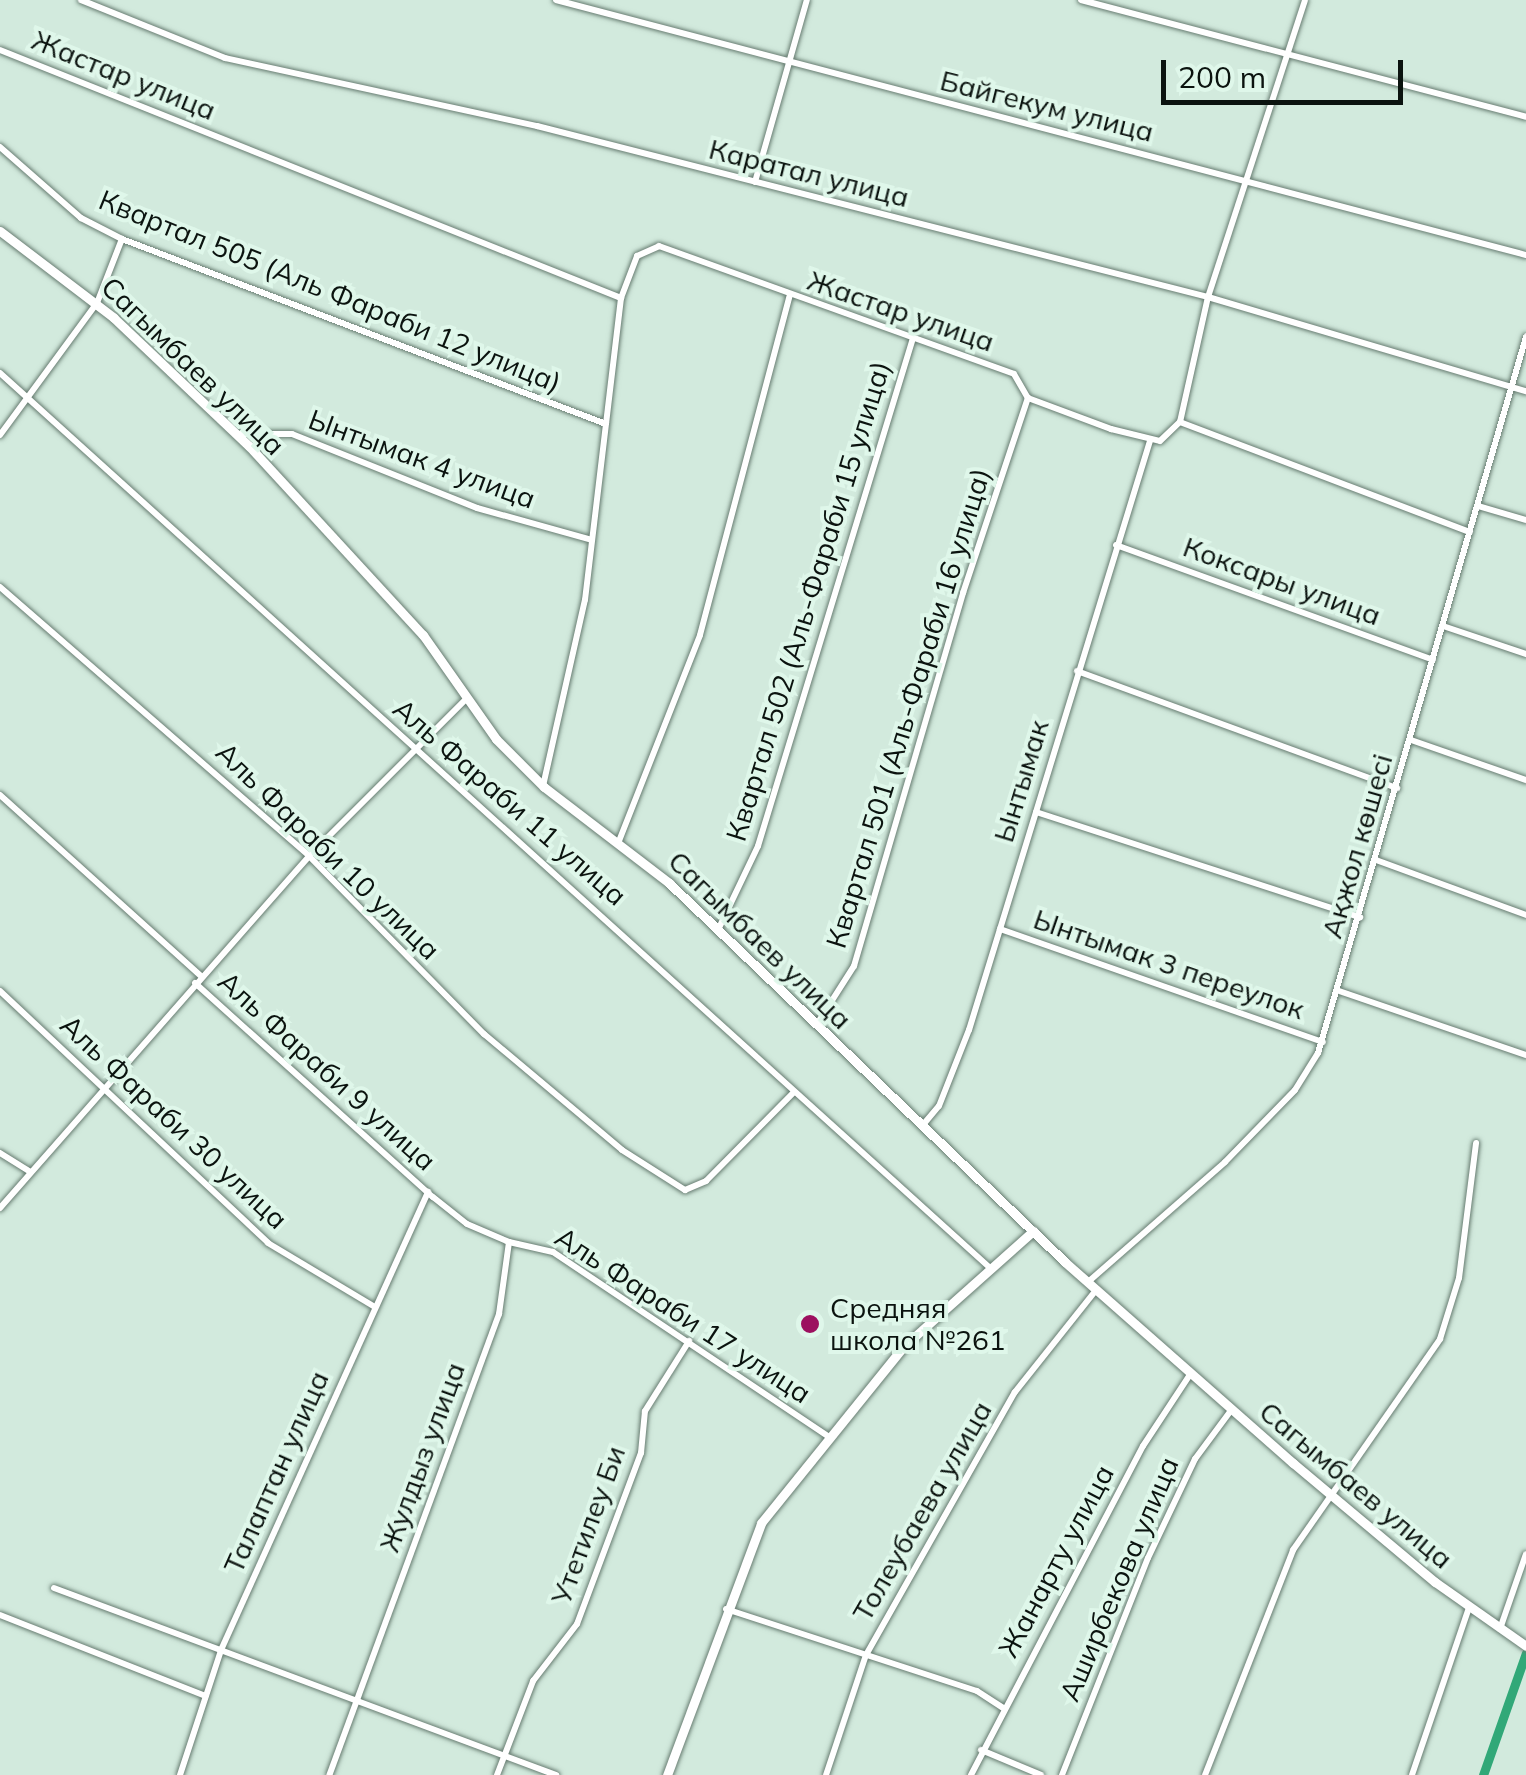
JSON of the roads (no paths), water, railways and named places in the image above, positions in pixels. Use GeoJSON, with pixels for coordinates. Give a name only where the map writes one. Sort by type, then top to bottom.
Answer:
{"type":"FeatureCollection","features":[{"type":"Feature","properties":{"kind":"street","name":"Каратал улица"},"geometry":{"type":"LineString","coordinates":[[82,0],[225,58],[754,182],[1208,298],[1526,390]]}},
{"type":"Feature","properties":{"kind":"street","name":"Байгекум улица"},"geometry":{"type":"LineString","coordinates":[[556,0],[1526,255]]}},
{"type":"Feature","properties":{"kind":"street"},"geometry":{"type":"LineString","coordinates":[[754,182],[807,0]]}},
{"type":"Feature","properties":{"kind":"street"},"geometry":{"type":"LineString","coordinates":[[1081,0],[1526,117]]}},
{"type":"Feature","properties":{"kind":"street"},"geometry":{"type":"LineString","coordinates":[[1150,441],[1168,438],[1180,422],[1208,298],[1305,0]]}},
{"type":"Feature","properties":{"kind":"street","name":"Жастар улица"},"geometry":{"type":"LineString","coordinates":[[0,50],[621,298],[637,256],[659,246],[789,297],[1014,374],[1028,398],[1150,441]]}},
{"type":"Feature","properties":{"kind":"street","name":"Квартал 505 (Аль Фараби 12 улица)"},"geometry":{"type":"LineString","coordinates":[[0,147],[81,218],[122,239],[606,424]]}},
{"type":"Feature","properties":{"kind":"street","name":"Сагымбаев улица"},"geometry":{"type":"LineString","coordinates":[[0,231],[97,304],[234,434],[422,635],[496,740],[544,786],[619,842],[718,930],[921,1128],[1232,1409],[1469,1608],[1525,1646]]}},
{"type":"Feature","properties":{"kind":"street"},"geometry":{"type":"LineString","coordinates":[[0,435],[97,304],[122,239]]}},
{"type":"Feature","properties":{"kind":"street"},"geometry":{"type":"LineString","coordinates":[[619,842],[700,635],[789,297]]}},
{"type":"Feature","properties":{"kind":"street"},"geometry":{"type":"LineString","coordinates":[[544,786],[592,540],[621,298]]}},
{"type":"Feature","properties":{"kind":"street","name":"Ақжол көшесі"},"geometry":{"type":"LineString","coordinates":[[1092,1286],[1225,1162],[1295,1090],[1323,1042],[1526,337]]}},
{"type":"Feature","properties":{"kind":"street","name":"Квартал 502 (Аль-Фараби 15 улица)"},"geometry":{"type":"LineString","coordinates":[[718,930],[758,846],[913,338]]}},
{"type":"Feature","properties":{"kind":"street","name":"Аль Фараби 11 улица"},"geometry":{"type":"LineString","coordinates":[[0,372],[989,1267]]}},
{"type":"Feature","properties":{"kind":"street","name":"Квартал 501 (Аль-Фараби 16 улица)"},"geometry":{"type":"LineString","coordinates":[[817,1024],[854,966],[963,593],[1028,398]]}},
{"type":"Feature","properties":{"kind":"street"},"geometry":{"type":"LineString","coordinates":[[1180,422],[1470,532]]}},
{"type":"Feature","properties":{"kind":"street","name":"Ынтымак 4 улица"},"geometry":{"type":"LineString","coordinates":[[234,434],[292,434],[478,508],[592,540]]}},
{"type":"Feature","properties":{"kind":"street","name":"Ынтымак"},"geometry":{"type":"LineString","coordinates":[[921,1128],[950,1082],[1150,441]]}},
{"type":"Feature","properties":{"kind":"street"},"geometry":{"type":"LineString","coordinates":[[1478,506],[1526,520]]}},
{"type":"Feature","properties":{"kind":"street","name":"Коксары улица"},"geometry":{"type":"LineString","coordinates":[[1116,545],[1434,660]]}},
{"type":"Feature","properties":{"kind":"street","name":"Аль Фараби 10 улица"},"geometry":{"type":"LineString","coordinates":[[0,587],[309,856],[484,1034],[622,1150],[685,1190],[695,1188],[794,1092]]}},
{"type":"Feature","properties":{"kind":"street"},"geometry":{"type":"LineString","coordinates":[[1443,626],[1526,654]]}},
{"type":"Feature","properties":{"kind":"street"},"geometry":{"type":"LineString","coordinates":[[1078,671],[1396,788]]}},
{"type":"Feature","properties":{"kind":"street"},"geometry":{"type":"LineString","coordinates":[[0,1208],[309,856],[414,746],[466,698]]}},
{"type":"Feature","properties":{"kind":"street"},"geometry":{"type":"LineString","coordinates":[[1410,740],[1526,780]]}},
{"type":"Feature","properties":{"kind":"street","name":"Аль Фараби 9 улица"},"geometry":{"type":"LineString","coordinates":[[0,795],[428,1192]]}},
{"type":"Feature","properties":{"kind":"street"},"geometry":{"type":"LineString","coordinates":[[1036,812],[1360,917]]}},
{"type":"Feature","properties":{"kind":"street"},"geometry":{"type":"LineString","coordinates":[[1376,860],[1526,915]]}},
{"type":"Feature","properties":{"kind":"street","name":"Ынтымак 3 переулок"},"geometry":{"type":"LineString","coordinates":[[1000,929],[1323,1042]]}},
{"type":"Feature","properties":{"kind":"street","name":"Аль Фараби 30 улица"},"geometry":{"type":"LineString","coordinates":[[0,991],[106,1085],[268,1244],[375,1306]]}},
{"type":"Feature","properties":{"kind":"street","name":"Ынтымак 3 переулок"},"geometry":{"type":"LineString","coordinates":[[1339,991],[1526,1056]]}},
{"type":"Feature","properties":{"kind":"street"},"geometry":{"type":"LineString","coordinates":[[1205,1775],[1293,1550],[1440,1339],[1459,1278],[1476,1144]]}},
{"type":"Feature","properties":{"kind":"street"},"geometry":{"type":"LineString","coordinates":[[0,1153],[30,1172]]}},
{"type":"Feature","properties":{"kind":"street"},"geometry":{"type":"LineString","coordinates":[[428,1192],[467,1224],[510,1242]]}},
{"type":"Feature","properties":{"kind":"street","name":"Талаптан улица"},"geometry":{"type":"LineString","coordinates":[[180,1775],[222,1650],[428,1192]]}},
{"type":"Feature","properties":{"kind":"street"},"geometry":{"type":"LineString","coordinates":[[667,1775],[760,1522],[917,1333],[1033,1232]]}},
{"type":"Feature","properties":{"kind":"street","name":"Аль Фараби 17 улица"},"geometry":{"type":"LineString","coordinates":[[510,1242],[553,1252],[828,1436]]}},
{"type":"Feature","properties":{"kind":"street","name":"Жулдыз улица"},"geometry":{"type":"LineString","coordinates":[[329,1775],[499,1314],[510,1242]]}},
{"type":"Feature","properties":{"kind":"street","name":"Толеубаева улица"},"geometry":{"type":"LineString","coordinates":[[826,1775],[866,1655],[1015,1392],[1092,1286]]}},
{"type":"Feature","properties":{"kind":"street","name":"Утетилеу Би"},"geometry":{"type":"LineString","coordinates":[[497,1775],[534,1681],[577,1624],[641,1453],[645,1411],[689,1341]]}},
{"type":"Feature","properties":{"kind":"street","name":"Жанарту улица"},"geometry":{"type":"LineString","coordinates":[[971,1775],[1143,1446],[1191,1373]]}},
{"type":"Feature","properties":{"kind":"street","name":"Аширбекова улица"},"geometry":{"type":"LineString","coordinates":[[1062,1775],[1148,1558],[1195,1459],[1232,1409]]}},
{"type":"Feature","properties":{"kind":"street"},"geometry":{"type":"LineString","coordinates":[[1500,1630],[1526,1554]]}},
{"type":"Feature","properties":{"kind":"street"},"geometry":{"type":"LineString","coordinates":[[54,1588],[556,1775]]}},
{"type":"Feature","properties":{"kind":"street"},"geometry":{"type":"LineString","coordinates":[[1412,1775],[1469,1608]]}},
{"type":"Feature","properties":{"kind":"street"},"geometry":{"type":"LineString","coordinates":[[725,1609],[977,1691],[1003,1708]]}},
{"type":"Feature","properties":{"kind":"street"},"geometry":{"type":"LineString","coordinates":[[0,1615],[206,1696]]}},
{"type":"Feature","properties":{"kind":"street"},"geometry":{"type":"LineString","coordinates":[[981,1750],[1041,1775]]}},
{"type":"Feature","properties":{"kind":"waterway"},"geometry":{"type":"LineString","coordinates":[[1483,1775],[1526,1653]]}},
{"type":"Feature","properties":{"kind":"place","name":"Средняя школа №261"},"geometry":{"type":"Point","coordinates":[810,1324]}}]}
